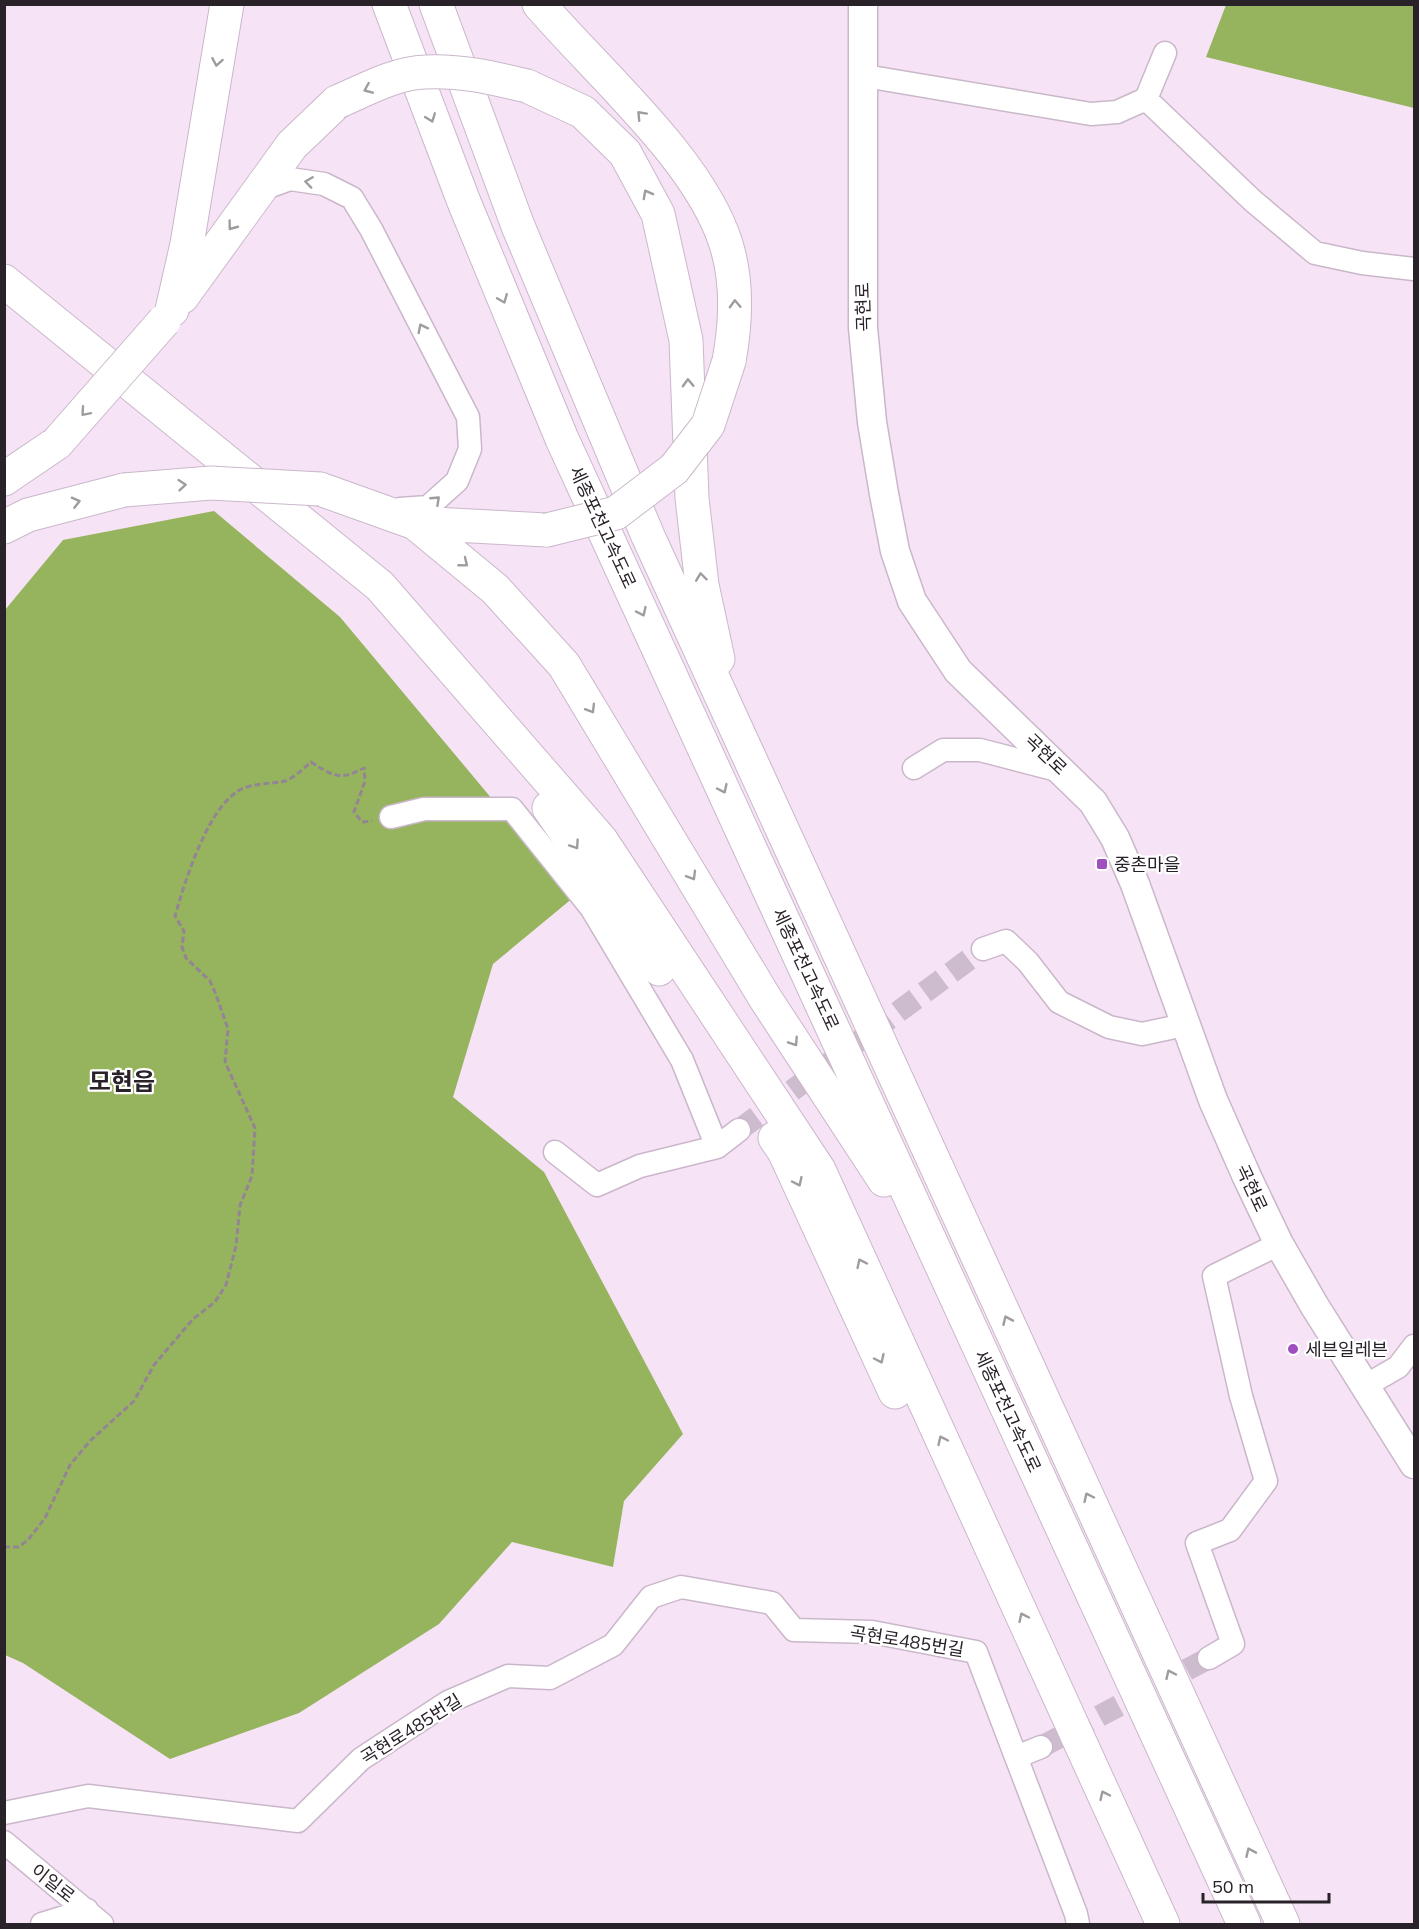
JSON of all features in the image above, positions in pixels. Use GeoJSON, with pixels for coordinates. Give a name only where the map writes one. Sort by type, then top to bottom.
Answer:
{"type":"FeatureCollection","features":[{"type":"Feature","properties":{"kind":"highway"},"geometry":{"type":"LineString","coordinates":[[168,316],[187,244],[227,4]]}},
{"type":"Feature","properties":{"kind":"highway","name":"세종포천고속도로"},"geometry":{"type":"LineString","coordinates":[[389,4],[464,202],[562,439],[1244,1924]]}},
{"type":"Feature","properties":{"kind":"highway","name":"세종포천고속도로"},"geometry":{"type":"LineString","coordinates":[[436,4],[518,226],[566,344],[689,628],[1283,1924]]}},
{"type":"Feature","properties":{"kind":"highway"},"geometry":{"type":"LineString","coordinates":[[16,521],[124,490],[211,483],[320,489],[415,523],[547,530],[616,513],[674,469],[708,425],[729,362],[735,315],[733,276],[727,244],[714,212],[652,128],[539,4]]}},
{"type":"Feature","properties":{"kind":"highway"},"geometry":{"type":"LineString","coordinates":[[9,476],[57,444],[168,316],[292,145],[337,102],[387,81],[424,72],[471,73],[527,86],[583,112],[617,145],[625,153],[658,214],[686,340],[692,498],[702,585],[719,664],[766,794]]}},
{"type":"Feature","properties":{"kind":"highway"},"geometry":{"type":"LineString","coordinates":[[4,281],[380,586],[601,840],[819,1170],[1163,1924]]}},
{"type":"Feature","properties":{"kind":"highway"},"geometry":{"type":"LineString","coordinates":[[4,298],[372,605],[530,780],[784,1151],[1141,1924]]}},
{"type":"Feature","properties":{"kind":"highway"},"geometry":{"type":"LineString","coordinates":[[415,523],[495,589],[564,665],[765,998],[944,1272]]}},
{"type":"Feature","properties":{"kind":"main road","name":"곡현로"},"geometry":{"type":"LineString","coordinates":[[863,4],[865,76],[862,182],[863,328],[872,422],[895,551],[912,602],[958,671],[1093,802],[1115,838],[1135,884],[1184,1025],[1213,1100],[1279,1244],[1414,1464]]}},
{"type":"Feature","properties":{"kind":"street"},"geometry":{"type":"LineString","coordinates":[[865,76],[1091,114],[1117,112],[1146,99],[1165,53]]}},
{"type":"Feature","properties":{"kind":"street"},"geometry":{"type":"LineString","coordinates":[[1146,99],[1253,201],[1315,253],[1362,263],[1414,269]]}},
{"type":"Feature","properties":{"kind":"street"},"geometry":{"type":"LineString","coordinates":[[258,190],[290,179],[324,184],[352,198],[372,229],[468,417],[470,448],[457,481],[428,507],[380,511]]}},
{"type":"Feature","properties":{"kind":"street"},"geometry":{"type":"LineString","coordinates":[[914,768],[943,750],[980,750],[1065,773]]}},
{"type":"Feature","properties":{"kind":"street"},"geometry":{"type":"LineString","coordinates":[[391,817],[424,809],[512,809],[592,909],[682,1060],[717,1147]]}},
{"type":"Feature","properties":{"kind":"street"},"geometry":{"type":"LineString","coordinates":[[983,949],[1006,941],[1028,962],[1059,1002],[1109,1027],[1142,1034],[1184,1025]]}},
{"type":"Feature","properties":{"kind":"street"},"geometry":{"type":"LineString","coordinates":[[555,1152],[597,1185],[640,1166],[717,1147],[740,1130]]}},
{"type":"Feature","properties":{"kind":"street"},"geometry":{"type":"LineString","coordinates":[[1209,1658],[1233,1644],[1197,1542],[1230,1530],[1266,1481],[1241,1396],[1214,1276],[1279,1244]]}},
{"type":"Feature","properties":{"kind":"street"},"geometry":{"type":"LineString","coordinates":[[1365,1386],[1398,1367],[1414,1346]]}},
{"type":"Feature","properties":{"kind":"street","name":"곡현로485번길"},"geometry":{"type":"LineString","coordinates":[[4,1813],[88,1796],[298,1821],[361,1759],[448,1702],[508,1676],[550,1678],[613,1645],[651,1598],[681,1587],[772,1603],[794,1630],[872,1632],[976,1652],[1016,1757]]}},
{"type":"Feature","properties":{"kind":"street"},"geometry":{"type":"LineString","coordinates":[[1041,1747],[1016,1757],[1078,1924]]}},
{"type":"Feature","properties":{"kind":"street","name":"이일로"},"geometry":{"type":"LineString","coordinates":[[4,1842],[95,1917]]}},
{"type":"Feature","properties":{"kind":"street"},"geometry":{"type":"LineString","coordinates":[[42,1924],[95,1917]]}},
{"type":"Feature","properties":{"kind":"path"},"geometry":{"type":"LineString","coordinates":[[4,1547],[18,1547],[28,1540],[45,1518],[70,1465],[90,1441],[134,1401],[154,1365],[193,1319],[215,1302],[226,1285],[236,1246],[240,1204],[252,1176],[255,1128],[240,1090],[225,1062],[228,1029],[216,992],[210,981],[186,958],[182,947],[184,931],[176,916],[183,887],[217,811],[231,795],[244,788],[287,780],[311,762],[334,776],[353,775],[364,768],[365,782],[354,812],[362,822],[383,821],[391,817]]}},
{"type":"Feature","properties":{"kind":"green space"},"geometry":{"type":"Polygon","coordinates":[[[1226,5],[1414,5],[1414,108],[1206,57],[1226,5]]]}},
{"type":"Feature","properties":{"kind":"green space"},"geometry":{"type":"Polygon","coordinates":[[[214,511],[340,617],[574,897],[493,964],[453,1097],[544,1172],[683,1434],[624,1501],[613,1567],[512,1542],[439,1624],[299,1713],[170,1759],[23,1663],[5,1655],[5,610],[63,540],[214,511]]]}},
{"type":"Feature","properties":{"kind":"tunnel"},"geometry":{"type":"LineString","coordinates":[[739,1130],[983,949]]}},
{"type":"Feature","properties":{"kind":"tunnel"},"geometry":{"type":"LineString","coordinates":[[1041,1747],[1209,1658]]}},
{"type":"Feature","properties":{"kind":"place","name":"중촌마을"},"geometry":{"type":"Point","coordinates":[1102,864]}},
{"type":"Feature","properties":{"kind":"place","name":"세븐일레븐"},"geometry":{"type":"Point","coordinates":[1293,1349]}},
{"type":"Feature","properties":{"kind":"district","name":"모현읍"},"geometry":{"type":"Point","coordinates":[122,1081]}}]}
